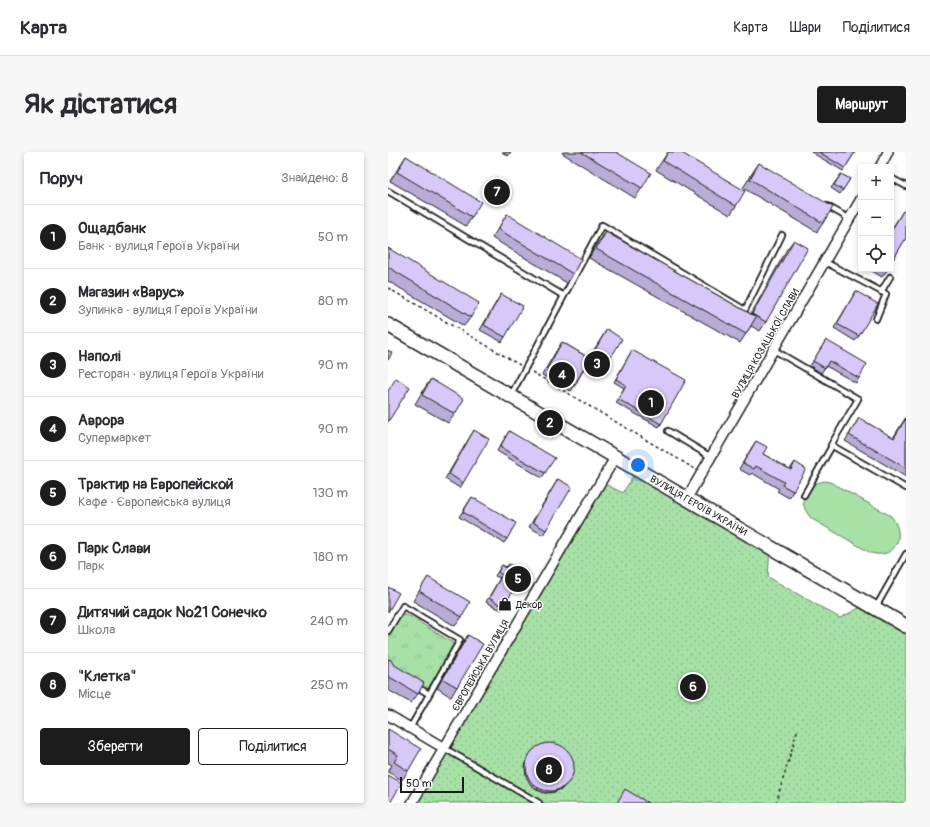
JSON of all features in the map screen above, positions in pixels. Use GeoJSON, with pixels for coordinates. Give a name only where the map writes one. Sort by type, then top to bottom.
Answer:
{"type":"FeatureCollection","features":[{"type":"Feature","properties":{"kind":"street"},"geometry":{"type":"LineString","coordinates":[[882,164],[888,152]]}},
{"type":"Feature","properties":{"kind":"street","name":"ВУЛИЦЯ КОЗАЦЬКОЇ СЛАВИ"},"geometry":{"type":"LineString","coordinates":[[687,498],[860,200]]}},
{"type":"Feature","properties":{"kind":"street","name":"ВУЛИЦЯ ГЕРОЇВ УКРАЇНИ"},"geometry":{"type":"LineString","coordinates":[[388,324],[906,626]]}},
{"type":"Feature","properties":{"kind":"street","name":"ЄВРОПЕЙСЬКА ВУЛИЦЯ"},"geometry":{"type":"LineString","coordinates":[[412,803],[616,456]]}},
{"type":"Feature","properties":{"kind":"street"},"geometry":{"type":"LineString","coordinates":[[388,716],[444,748]]}},
{"type":"Feature","properties":{"kind":"lane"},"geometry":{"type":"LineString","coordinates":[[894,180],[906,186]]}},
{"type":"Feature","properties":{"kind":"lane"},"geometry":{"type":"LineString","coordinates":[[388,191],[564,296]]}},
{"type":"Feature","properties":{"kind":"lane"},"geometry":{"type":"LineString","coordinates":[[823,203],[850,219]]}},
{"type":"Feature","properties":{"kind":"lane"},"geometry":{"type":"LineString","coordinates":[[511,395],[602,225],[745,310],[782,235]]}},
{"type":"Feature","properties":{"kind":"lane"},"geometry":{"type":"LineString","coordinates":[[825,262],[886,294],[876,320]]}},
{"type":"Feature","properties":{"kind":"lane"},"geometry":{"type":"LineString","coordinates":[[881,292],[890,277]]}},
{"type":"Feature","properties":{"kind":"lane"},"geometry":{"type":"LineString","coordinates":[[774,350],[858,399]]}},
{"type":"Feature","properties":{"kind":"lane"},"geometry":{"type":"LineString","coordinates":[[858,399],[831,445],[906,488]]}},
{"type":"Feature","properties":{"kind":"lane"},"geometry":{"type":"LineString","coordinates":[[804,495],[858,399]]}},
{"type":"Feature","properties":{"kind":"lane"},"geometry":{"type":"LineString","coordinates":[[668,431],[711,457]]}},
{"type":"Feature","properties":{"kind":"lane"},"geometry":{"type":"LineString","coordinates":[[875,608],[906,554]]}},
{"type":"Feature","properties":{"kind":"lane"},"geometry":{"type":"LineString","coordinates":[[388,631],[403,606],[460,640],[410,728]]}},
{"type":"Feature","properties":{"kind":"lane"},"geometry":{"type":"LineString","coordinates":[[416,686],[429,694]]}},
{"type":"Feature","properties":{"kind":"lane"},"geometry":{"type":"LineString","coordinates":[[444,748],[539,803]]}},
{"type":"Feature","properties":{"kind":"path"},"geometry":{"type":"LineString","coordinates":[[388,288],[525,368]]}},
{"type":"Feature","properties":{"kind":"path"},"geometry":{"type":"LineString","coordinates":[[532,372],[702,473]]}},
{"type":"Feature","properties":{"kind":"path"},"geometry":{"type":"LineString","coordinates":[[776,803],[798,728]]}},
{"type":"Feature","properties":{"kind":"green space"},"geometry":{"type":"Polygon","coordinates":[[[637,469],[770,546],[768,577],[840,618],[867,604],[906,627],[906,803],[412,803],[601,482],[623,493],[637,469]]]}},
{"type":"Feature","properties":{"kind":"green space"},"geometry":{"type":"Polygon","coordinates":[[[826,481],[891,516],[896,523],[898,530],[898,537],[893,549],[887,553],[871,553],[812,519],[804,507],[804,495],[812,486],[826,481]]]}},
{"type":"Feature","properties":{"kind":"green space"},"geometry":{"type":"Polygon","coordinates":[[[404,615],[411,617],[453,643],[453,648],[429,689],[423,688],[388,666],[388,638],[401,616],[404,615]]]}},
{"type":"Feature","properties":{"kind":"building"},"geometry":{"type":"Polygon","coordinates":[[[581,152],[616,152],[651,173],[642,188],[581,152]]]}},
{"type":"Feature","properties":{"kind":"building"},"geometry":{"type":"Polygon","coordinates":[[[668,152],[680,152],[745,191],[736,206],[663,161],[668,152]]]}},
{"type":"Feature","properties":{"kind":"building"},"geometry":{"type":"Polygon","coordinates":[[[819,152],[855,152],[845,168],[819,152]]]}},
{"type":"Feature","properties":{"kind":"building"},"geometry":{"type":"Polygon","coordinates":[[[406,156],[481,202],[472,217],[397,172],[406,156]]]}},
{"type":"Feature","properties":{"kind":"building"},"geometry":{"type":"Polygon","coordinates":[[[759,163],[833,207],[823,223],[750,179],[759,163]]]}},
{"type":"Feature","properties":{"kind":"building"},"geometry":{"type":"Polygon","coordinates":[[[841,174],[850,179],[843,190],[834,185],[841,174]]]}},
{"type":"Feature","properties":{"kind":"building"},"geometry":{"type":"Polygon","coordinates":[[[903,211],[906,213],[906,238],[894,258],[894,236],[894,226],[903,211]]]}},
{"type":"Feature","properties":{"kind":"building"},"geometry":{"type":"Polygon","coordinates":[[[507,214],[581,259],[573,274],[498,229],[507,214]]]}},
{"type":"Feature","properties":{"kind":"building"},"geometry":{"type":"Polygon","coordinates":[[[606,232],[756,317],[746,334],[596,249],[606,232]]]}},
{"type":"Feature","properties":{"kind":"building"},"geometry":{"type":"Polygon","coordinates":[[[794,240],[808,248],[766,322],[752,314],[794,240]]]}},
{"type":"Feature","properties":{"kind":"building"},"geometry":{"type":"Polygon","coordinates":[[[388,248],[479,303],[471,317],[388,267],[388,248]]]}},
{"type":"Feature","properties":{"kind":"building"},"geometry":{"type":"Polygon","coordinates":[[[856,291],[878,304],[859,336],[837,324],[856,291]]]}},
{"type":"Feature","properties":{"kind":"building"},"geometry":{"type":"Polygon","coordinates":[[[501,294],[523,306],[505,337],[484,325],[501,294]]]}},
{"type":"Feature","properties":{"kind":"building"},"geometry":{"type":"Polygon","coordinates":[[[607,329],[622,339],[604,369],[589,360],[607,329]]]}},
{"type":"Feature","properties":{"kind":"building"},"geometry":{"type":"Polygon","coordinates":[[[826,340],[867,364],[859,378],[829,361],[825,368],[813,361],[826,340]]]}},
{"type":"Feature","properties":{"kind":"building"},"geometry":{"type":"Polygon","coordinates":[[[562,342],[589,358],[575,385],[547,369],[562,342]]]}},
{"type":"Feature","properties":{"kind":"building"},"geometry":{"type":"Polygon","coordinates":[[[388,350],[392,353],[388,360],[388,350]]]}},
{"type":"Feature","properties":{"kind":"building"},"geometry":{"type":"Polygon","coordinates":[[[632,350],[686,380],[661,424],[618,399],[626,385],[616,379],[632,350]]]}},
{"type":"Feature","properties":{"kind":"building"},"geometry":{"type":"Polygon","coordinates":[[[396,378],[410,387],[388,422],[388,391],[396,378]]]}},
{"type":"Feature","properties":{"kind":"building"},"geometry":{"type":"Polygon","coordinates":[[[431,379],[464,399],[455,414],[422,395],[431,379]]]}},
{"type":"Feature","properties":{"kind":"building"},"geometry":{"type":"Polygon","coordinates":[[[859,418],[894,438],[906,418],[906,468],[849,435],[859,418]]]}},
{"type":"Feature","properties":{"kind":"building"},"geometry":{"type":"Polygon","coordinates":[[[474,430],[489,439],[463,483],[449,474],[474,430]]]}},
{"type":"Feature","properties":{"kind":"building"},"geometry":{"type":"Polygon","coordinates":[[[509,431],[555,458],[545,473],[500,447],[509,431]]]}},
{"type":"Feature","properties":{"kind":"building"},"geometry":{"type":"Polygon","coordinates":[[[756,441],[767,447],[763,454],[791,470],[795,462],[806,469],[793,491],[782,485],[784,482],[756,466],[754,469],[743,463],[756,441]]]}},
{"type":"Feature","properties":{"kind":"building"},"geometry":{"type":"Polygon","coordinates":[[[558,479],[572,487],[546,530],[533,522],[558,479]]]}},
{"type":"Feature","properties":{"kind":"building"},"geometry":{"type":"Polygon","coordinates":[[[472,497],[516,523],[507,539],[463,512],[472,497]]]}},
{"type":"Feature","properties":{"kind":"building"},"geometry":{"type":"Polygon","coordinates":[[[509,564],[523,572],[504,607],[489,598],[502,575],[498,572],[502,565],[506,568],[509,564]]]}},
{"type":"Feature","properties":{"kind":"building"},"geometry":{"type":"Polygon","coordinates":[[[428,577],[470,602],[462,617],[419,591],[428,577]]]}},
{"type":"Feature","properties":{"kind":"building"},"geometry":{"type":"Polygon","coordinates":[[[388,587],[399,593],[388,612],[388,587]]]}},
{"type":"Feature","properties":{"kind":"building"},"geometry":{"type":"Polygon","coordinates":[[[468,635],[483,644],[457,687],[443,679],[468,635]]]}},
{"type":"Feature","properties":{"kind":"building"},"geometry":{"type":"Polygon","coordinates":[[[388,659],[391,660],[393,664],[424,683],[418,694],[388,676],[388,659]]]}},
{"type":"Feature","properties":{"kind":"building"},"geometry":{"type":"Polygon","coordinates":[[[388,729],[421,749],[408,771],[394,762],[398,755],[388,749],[388,729]]]}},
{"type":"Feature","properties":{"kind":"building"},"geometry":{"type":"Polygon","coordinates":[[[550,743],[559,745],[567,750],[572,758],[574,767],[572,776],[567,784],[559,789],[550,791],[541,789],[533,784],[528,776],[526,767],[528,758],[533,750],[541,745],[550,743]]]}},
{"type":"Feature","properties":{"kind":"building"},"geometry":{"type":"Polygon","coordinates":[[[388,775],[402,783],[390,803],[388,803],[388,775]]]}},
{"type":"Feature","properties":{"kind":"building"},"geometry":{"type":"Polygon","coordinates":[[[625,789],[648,803],[617,803],[625,789]]]}},
{"type":"Feature","properties":{"kind":"place","name":"Дитячий садок №21 Сонечко"},"geometry":{"type":"Point","coordinates":[497,192]}},
{"type":"Feature","properties":{"kind":"place","name":"Наполі"},"geometry":{"type":"Point","coordinates":[597,364]}},
{"type":"Feature","properties":{"kind":"place","name":"Аврора"},"geometry":{"type":"Point","coordinates":[562,375]}},
{"type":"Feature","properties":{"kind":"place","name":"Ощадбанк"},"geometry":{"type":"Point","coordinates":[651,403]}},
{"type":"Feature","properties":{"kind":"place","name":"Магазин «Варус»"},"geometry":{"type":"Point","coordinates":[550,423]}},
{"type":"Feature","properties":{"kind":"place","name":"Трактир на Европейской"},"geometry":{"type":"Point","coordinates":[518,579]}},
{"type":"Feature","properties":{"kind":"place","name":"Декор"},"geometry":{"type":"Point","coordinates":[505,604]}},
{"type":"Feature","properties":{"kind":"place","name":"Парк Слави"},"geometry":{"type":"Point","coordinates":[693,687]}},
{"type":"Feature","properties":{"kind":"place","name":"\"Клетка\""},"geometry":{"type":"Point","coordinates":[549,770]}}]}
